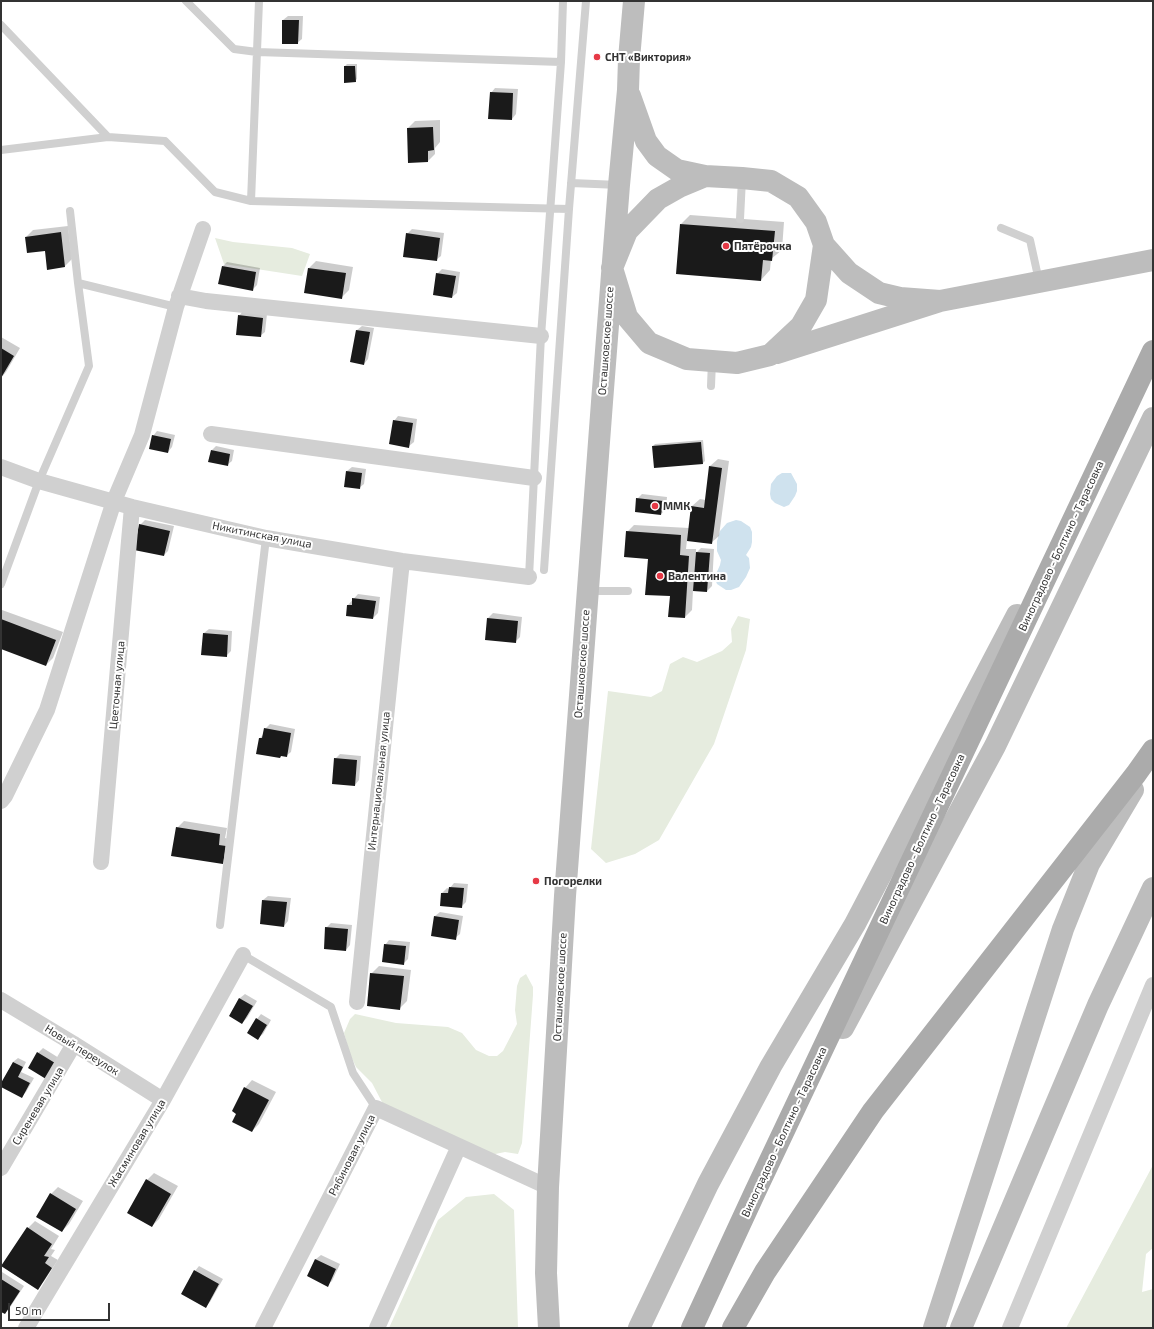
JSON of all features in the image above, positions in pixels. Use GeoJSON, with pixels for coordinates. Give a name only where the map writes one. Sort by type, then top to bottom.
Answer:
{"type":"FeatureCollection","features":[{"type":"Feature","properties":{"kind":"main road","name":"Осташковское шоссе"},"geometry":{"type":"LineString","coordinates":[[550,1328],[546,1273],[548,1187],[566,890],[587,591],[634,1]]}},
{"type":"Feature","properties":{"kind":"main road"},"geometry":{"type":"LineString","coordinates":[[628,90],[646,141],[657,156],[677,170],[705,176],[771,181],[798,197],[816,222],[824,245],[849,273],[879,293],[900,298],[940,301]]}},
{"type":"Feature","properties":{"kind":"main road"},"geometry":{"type":"LineString","coordinates":[[705,176],[658,199],[627,231],[612,268],[627,317],[649,343],[687,359],[737,363],[770,355],[940,301],[1153,260]]}},
{"type":"Feature","properties":{"kind":"main road"},"geometry":{"type":"LineString","coordinates":[[770,355],[801,326],[816,300],[824,245]]}},
{"type":"Feature","properties":{"kind":"main road"},"geometry":{"type":"LineString","coordinates":[[639,1328],[708,1184],[772,1066],[858,917],[965,716],[1150,356]]}},
{"type":"Feature","properties":{"kind":"main road","name":"Виноградово - Болтино - Тарасовка"},"geometry":{"type":"LineString","coordinates":[[692,1328],[1150,356]]}},
{"type":"Feature","properties":{"kind":"main road"},"geometry":{"type":"LineString","coordinates":[[755,1192],[995,746],[1153,418]]}},
{"type":"Feature","properties":{"kind":"main road"},"geometry":{"type":"LineString","coordinates":[[733,1328],[764,1272],[873,1111],[1136,774],[1153,750]]}},
{"type":"Feature","properties":{"kind":"main road"},"geometry":{"type":"LineString","coordinates":[[934,1328],[1063,929],[1090,864],[1153,757]]}},
{"type":"Feature","properties":{"kind":"main road"},"geometry":{"type":"LineString","coordinates":[[961,1328],[1098,1005],[1153,888]]}},
{"type":"Feature","properties":{"kind":"street"},"geometry":{"type":"LineString","coordinates":[[1,801],[5,796],[47,710],[114,501],[142,435],[177,302],[203,229]]}},
{"type":"Feature","properties":{"kind":"street"},"geometry":{"type":"LineString","coordinates":[[177,302],[206,301],[541,336]]}},
{"type":"Feature","properties":{"kind":"street"},"geometry":{"type":"LineString","coordinates":[[211,434],[534,478]]}},
{"type":"Feature","properties":{"kind":"street","name":"Никитинская улица"},"geometry":{"type":"LineString","coordinates":[[1,467],[39,481],[132,507],[266,538],[402,560],[528,576]]}},
{"type":"Feature","properties":{"kind":"street","name":"Цветочная улица"},"geometry":{"type":"LineString","coordinates":[[101,862],[132,507]]}},
{"type":"Feature","properties":{"kind":"street","name":"Интернациональная улица"},"geometry":{"type":"LineString","coordinates":[[357,1002],[402,560]]}},
{"type":"Feature","properties":{"kind":"street","name":"Жасминовая улица"},"geometry":{"type":"LineString","coordinates":[[26,1328],[163,1100],[244,955]]}},
{"type":"Feature","properties":{"kind":"street"},"geometry":{"type":"LineString","coordinates":[[1010,1328],[1153,985]]}},
{"type":"Feature","properties":{"kind":"street","name":"Новый переулок"},"geometry":{"type":"LineString","coordinates":[[1,1000],[163,1100]]}},
{"type":"Feature","properties":{"kind":"street","name":"Сиреневая улица"},"geometry":{"type":"LineString","coordinates":[[1,1168],[74,1044]]}},
{"type":"Feature","properties":{"kind":"street","name":"Рябиновая улица"},"geometry":{"type":"LineString","coordinates":[[263,1328],[376,1108],[548,1187]]}},
{"type":"Feature","properties":{"kind":"street"},"geometry":{"type":"LineString","coordinates":[[377,1328],[459,1146]]}},
{"type":"Feature","properties":{"kind":"lane"},"geometry":{"type":"LineString","coordinates":[[186,1],[234,49],[257,52],[561,62]]}},
{"type":"Feature","properties":{"kind":"lane"},"geometry":{"type":"LineString","coordinates":[[251,201],[260,1]]}},
{"type":"Feature","properties":{"kind":"lane"},"geometry":{"type":"LineString","coordinates":[[528,576],[541,336],[561,62],[563,1]]}},
{"type":"Feature","properties":{"kind":"lane"},"geometry":{"type":"LineString","coordinates":[[544,570],[569,209],[586,1]]}},
{"type":"Feature","properties":{"kind":"lane"},"geometry":{"type":"LineString","coordinates":[[1,25],[108,137]]}},
{"type":"Feature","properties":{"kind":"lane"},"geometry":{"type":"LineString","coordinates":[[1,150],[108,137],[165,141],[215,192],[251,201],[569,209]]}},
{"type":"Feature","properties":{"kind":"lane"},"geometry":{"type":"LineString","coordinates":[[740,219],[742,178]]}},
{"type":"Feature","properties":{"kind":"lane"},"geometry":{"type":"LineString","coordinates":[[572,182],[619,185]]}},
{"type":"Feature","properties":{"kind":"lane"},"geometry":{"type":"LineString","coordinates":[[1,584],[39,481],[89,366],[70,211]]}},
{"type":"Feature","properties":{"kind":"lane"},"geometry":{"type":"LineString","coordinates":[[1001,228],[1030,240],[1039,282]]}},
{"type":"Feature","properties":{"kind":"lane"},"geometry":{"type":"LineString","coordinates":[[78,283],[177,302]]}},
{"type":"Feature","properties":{"kind":"lane"},"geometry":{"type":"LineString","coordinates":[[711,386],[712,361]]}},
{"type":"Feature","properties":{"kind":"lane"},"geometry":{"type":"LineString","coordinates":[[220,926],[266,538]]}},
{"type":"Feature","properties":{"kind":"lane"},"geometry":{"type":"LineString","coordinates":[[587,591],[628,591]]}},
{"type":"Feature","properties":{"kind":"lane"},"geometry":{"type":"LineString","coordinates":[[244,955],[331,1007],[353,1073],[376,1108]]}},
{"type":"Feature","properties":{"kind":"shaded area"},"geometry":{"type":"Polygon","coordinates":[[[215,238],[233,242],[292,248],[310,254],[302,276],[224,264],[215,238]]]}},
{"type":"Feature","properties":{"kind":"shaded area"},"geometry":{"type":"Polygon","coordinates":[[[738,616],[750,619],[746,650],[714,744],[659,840],[635,854],[606,863],[591,849],[608,691],[651,697],[662,691],[670,664],[683,657],[697,662],[722,651],[732,642],[731,629],[738,616]]]}},
{"type":"Feature","properties":{"kind":"shaded area"},"geometry":{"type":"Polygon","coordinates":[[[526,974],[533,987],[533,995],[522,1143],[518,1154],[505,1152],[476,1158],[383,1104],[372,1083],[356,1067],[350,1054],[344,1033],[350,1019],[355,1014],[396,1023],[448,1027],[462,1033],[476,1050],[489,1056],[497,1056],[503,1051],[517,1024],[515,1010],[517,986],[520,978],[526,974]]]}},
{"type":"Feature","properties":{"kind":"shaded area"},"geometry":{"type":"Polygon","coordinates":[[[1153,1165],[1153,1248],[1146,1254],[1142,1292],[1153,1289],[1153,1328],[1066,1328],[1153,1165]]]}},
{"type":"Feature","properties":{"kind":"shaded area"},"geometry":{"type":"Polygon","coordinates":[[[494,1194],[514,1210],[518,1328],[389,1328],[438,1220],[466,1197],[494,1194]]]}},
{"type":"Feature","properties":{"kind":"water"},"geometry":{"type":"Polygon","coordinates":[[[782,473],[791,473],[797,484],[795,496],[789,505],[784,507],[775,503],[771,499],[770,494],[771,484],[777,476],[782,473]]]}},
{"type":"Feature","properties":{"kind":"water"},"geometry":{"type":"Polygon","coordinates":[[[736,520],[741,521],[750,527],[752,532],[751,547],[746,555],[749,558],[750,568],[739,587],[726,590],[717,584],[715,579],[721,560],[717,551],[717,541],[720,531],[727,523],[736,520]]]}},
{"type":"Feature","properties":{"kind":"building"},"geometry":{"type":"Polygon","coordinates":[[[282,20],[299,20],[298,44],[282,44],[282,20]]]}},
{"type":"Feature","properties":{"kind":"building"},"geometry":{"type":"Polygon","coordinates":[[[344,66],[355,66],[356,82],[344,83],[344,66]]]}},
{"type":"Feature","properties":{"kind":"building"},"geometry":{"type":"Polygon","coordinates":[[[490,92],[513,93],[512,120],[488,119],[490,92]]]}},
{"type":"Feature","properties":{"kind":"building"},"geometry":{"type":"Polygon","coordinates":[[[433,127],[434,150],[428,151],[428,162],[408,163],[407,128],[433,127]]]}},
{"type":"Feature","properties":{"kind":"building","name":"Пятёрочка"},"geometry":{"type":"Polygon","coordinates":[[[680,224],[775,231],[772,261],[763,260],[761,281],[676,274],[680,224]]]}},
{"type":"Feature","properties":{"kind":"building"},"geometry":{"type":"Polygon","coordinates":[[[61,232],[65,267],[47,270],[45,251],[27,253],[25,237],[61,232]]]}},
{"type":"Feature","properties":{"kind":"building"},"geometry":{"type":"Polygon","coordinates":[[[406,233],[440,238],[437,261],[403,257],[406,233]]]}},
{"type":"Feature","properties":{"kind":"building"},"geometry":{"type":"Polygon","coordinates":[[[222,266],[256,272],[253,291],[218,284],[222,266]]]}},
{"type":"Feature","properties":{"kind":"building"},"geometry":{"type":"Polygon","coordinates":[[[308,268],[346,273],[342,299],[304,293],[308,268]]]}},
{"type":"Feature","properties":{"kind":"building"},"geometry":{"type":"Polygon","coordinates":[[[436,273],[456,276],[452,298],[433,295],[436,273]]]}},
{"type":"Feature","properties":{"kind":"building"},"geometry":{"type":"Polygon","coordinates":[[[238,315],[263,318],[261,337],[236,335],[238,315]]]}},
{"type":"Feature","properties":{"kind":"building"},"geometry":{"type":"Polygon","coordinates":[[[356,330],[370,332],[364,365],[350,362],[356,330]]]}},
{"type":"Feature","properties":{"kind":"building"},"geometry":{"type":"Polygon","coordinates":[[[1,348],[14,356],[1,378],[1,348]]]}},
{"type":"Feature","properties":{"kind":"building"},"geometry":{"type":"Polygon","coordinates":[[[393,420],[413,423],[409,448],[389,444],[393,420]]]}},
{"type":"Feature","properties":{"kind":"building"},"geometry":{"type":"Polygon","coordinates":[[[152,435],[171,439],[168,453],[149,449],[152,435]]]}},
{"type":"Feature","properties":{"kind":"building"},"geometry":{"type":"Polygon","coordinates":[[[701,442],[703,464],[654,468],[652,446],[701,442]]]}},
{"type":"Feature","properties":{"kind":"building"},"geometry":{"type":"Polygon","coordinates":[[[211,450],[230,454],[228,466],[208,462],[211,450]]]}},
{"type":"Feature","properties":{"kind":"building"},"geometry":{"type":"Polygon","coordinates":[[[709,466],[722,468],[712,544],[687,541],[691,506],[704,508],[709,466]]]}},
{"type":"Feature","properties":{"kind":"building"},"geometry":{"type":"Polygon","coordinates":[[[346,471],[362,473],[360,489],[344,487],[346,471]]]}},
{"type":"Feature","properties":{"kind":"building"},"geometry":{"type":"Polygon","coordinates":[[[636,498],[663,501],[661,515],[635,512],[636,498]]]}},
{"type":"Feature","properties":{"kind":"building"},"geometry":{"type":"Polygon","coordinates":[[[139,524],[170,531],[164,556],[134,550],[139,524]]]}},
{"type":"Feature","properties":{"kind":"building"},"geometry":{"type":"Polygon","coordinates":[[[626,531],[681,535],[680,555],[689,556],[685,618],[668,617],[670,596],[645,595],[648,559],[624,557],[626,531]]]}},
{"type":"Feature","properties":{"kind":"building"},"geometry":{"type":"Polygon","coordinates":[[[696,552],[710,553],[707,592],[693,591],[696,552]]]}},
{"type":"Feature","properties":{"kind":"building"},"geometry":{"type":"Polygon","coordinates":[[[352,598],[376,601],[373,619],[346,616],[347,605],[352,605],[352,598]]]}},
{"type":"Feature","properties":{"kind":"building"},"geometry":{"type":"Polygon","coordinates":[[[487,618],[518,621],[516,643],[485,640],[487,618]]]}},
{"type":"Feature","properties":{"kind":"building"},"geometry":{"type":"Polygon","coordinates":[[[1,619],[56,640],[46,666],[1,649],[1,619]]]}},
{"type":"Feature","properties":{"kind":"building"},"geometry":{"type":"Polygon","coordinates":[[[203,633],[228,635],[227,657],[201,655],[203,633]]]}},
{"type":"Feature","properties":{"kind":"building"},"geometry":{"type":"Polygon","coordinates":[[[264,728],[291,733],[287,757],[281,756],[280,758],[256,754],[259,738],[262,738],[264,728]]]}},
{"type":"Feature","properties":{"kind":"building"},"geometry":{"type":"Polygon","coordinates":[[[334,758],[357,760],[355,786],[332,784],[334,758]]]}},
{"type":"Feature","properties":{"kind":"building"},"geometry":{"type":"Polygon","coordinates":[[[176,827],[220,834],[219,845],[226,846],[223,864],[171,856],[176,827]]]}},
{"type":"Feature","properties":{"kind":"building"},"geometry":{"type":"Polygon","coordinates":[[[449,887],[464,888],[462,908],[440,906],[441,893],[448,893],[449,887]]]}},
{"type":"Feature","properties":{"kind":"building"},"geometry":{"type":"Polygon","coordinates":[[[262,900],[287,902],[284,927],[260,924],[262,900]]]}},
{"type":"Feature","properties":{"kind":"building"},"geometry":{"type":"Polygon","coordinates":[[[434,916],[459,920],[456,940],[431,936],[434,916]]]}},
{"type":"Feature","properties":{"kind":"building"},"geometry":{"type":"Polygon","coordinates":[[[325,927],[348,929],[346,951],[324,949],[325,927]]]}},
{"type":"Feature","properties":{"kind":"building"},"geometry":{"type":"Polygon","coordinates":[[[384,944],[406,946],[404,965],[382,962],[384,944]]]}},
{"type":"Feature","properties":{"kind":"building"},"geometry":{"type":"Polygon","coordinates":[[[370,973],[404,976],[400,1010],[367,1006],[370,973]]]}},
{"type":"Feature","properties":{"kind":"building"},"geometry":{"type":"Polygon","coordinates":[[[239,998],[253,1006],[242,1024],[229,1016],[239,998]]]}},
{"type":"Feature","properties":{"kind":"building"},"geometry":{"type":"Polygon","coordinates":[[[256,1018],[267,1025],[258,1040],[247,1033],[256,1018]]]}},
{"type":"Feature","properties":{"kind":"building"},"geometry":{"type":"Polygon","coordinates":[[[37,1052],[55,1063],[46,1079],[28,1068],[37,1052]]]}},
{"type":"Feature","properties":{"kind":"building"},"geometry":{"type":"Polygon","coordinates":[[[13,1062],[23,1067],[18,1077],[30,1083],[22,1098],[1,1087],[1,1083],[13,1062]]]}},
{"type":"Feature","properties":{"kind":"building"},"geometry":{"type":"Polygon","coordinates":[[[244,1087],[269,1100],[252,1132],[232,1122],[236,1114],[232,1111],[244,1087]]]}},
{"type":"Feature","properties":{"kind":"building"},"geometry":{"type":"Polygon","coordinates":[[[146,1179],[171,1194],[152,1227],[127,1213],[146,1179]]]}},
{"type":"Feature","properties":{"kind":"building"},"geometry":{"type":"Polygon","coordinates":[[[50,1193],[76,1209],[62,1232],[36,1217],[50,1193]]]}},
{"type":"Feature","properties":{"kind":"building"},"geometry":{"type":"Polygon","coordinates":[[[27,1227],[52,1244],[44,1256],[49,1257],[45,1263],[52,1268],[38,1290],[1,1266],[27,1227]]]}},
{"type":"Feature","properties":{"kind":"building"},"geometry":{"type":"Polygon","coordinates":[[[315,1259],[336,1269],[328,1287],[307,1276],[315,1259]]]}},
{"type":"Feature","properties":{"kind":"building"},"geometry":{"type":"Polygon","coordinates":[[[194,1270],[219,1284],[206,1308],[181,1294],[194,1270]]]}},
{"type":"Feature","properties":{"kind":"building"},"geometry":{"type":"Polygon","coordinates":[[[1,1279],[20,1291],[5,1314],[1,1312],[1,1279]]]}},
{"type":"Feature","properties":{"kind":"place","name":"СНТ «Виктория»"},"geometry":{"type":"Point","coordinates":[597,57]}},
{"type":"Feature","properties":{"kind":"place","name":"Пятёрочка"},"geometry":{"type":"Point","coordinates":[726,246]}},
{"type":"Feature","properties":{"kind":"place","name":"ММК"},"geometry":{"type":"Point","coordinates":[655,506]}},
{"type":"Feature","properties":{"kind":"place","name":"Валентина"},"geometry":{"type":"Point","coordinates":[660,576]}},
{"type":"Feature","properties":{"kind":"place","name":"Погорелки"},"geometry":{"type":"Point","coordinates":[536,881]}}]}
